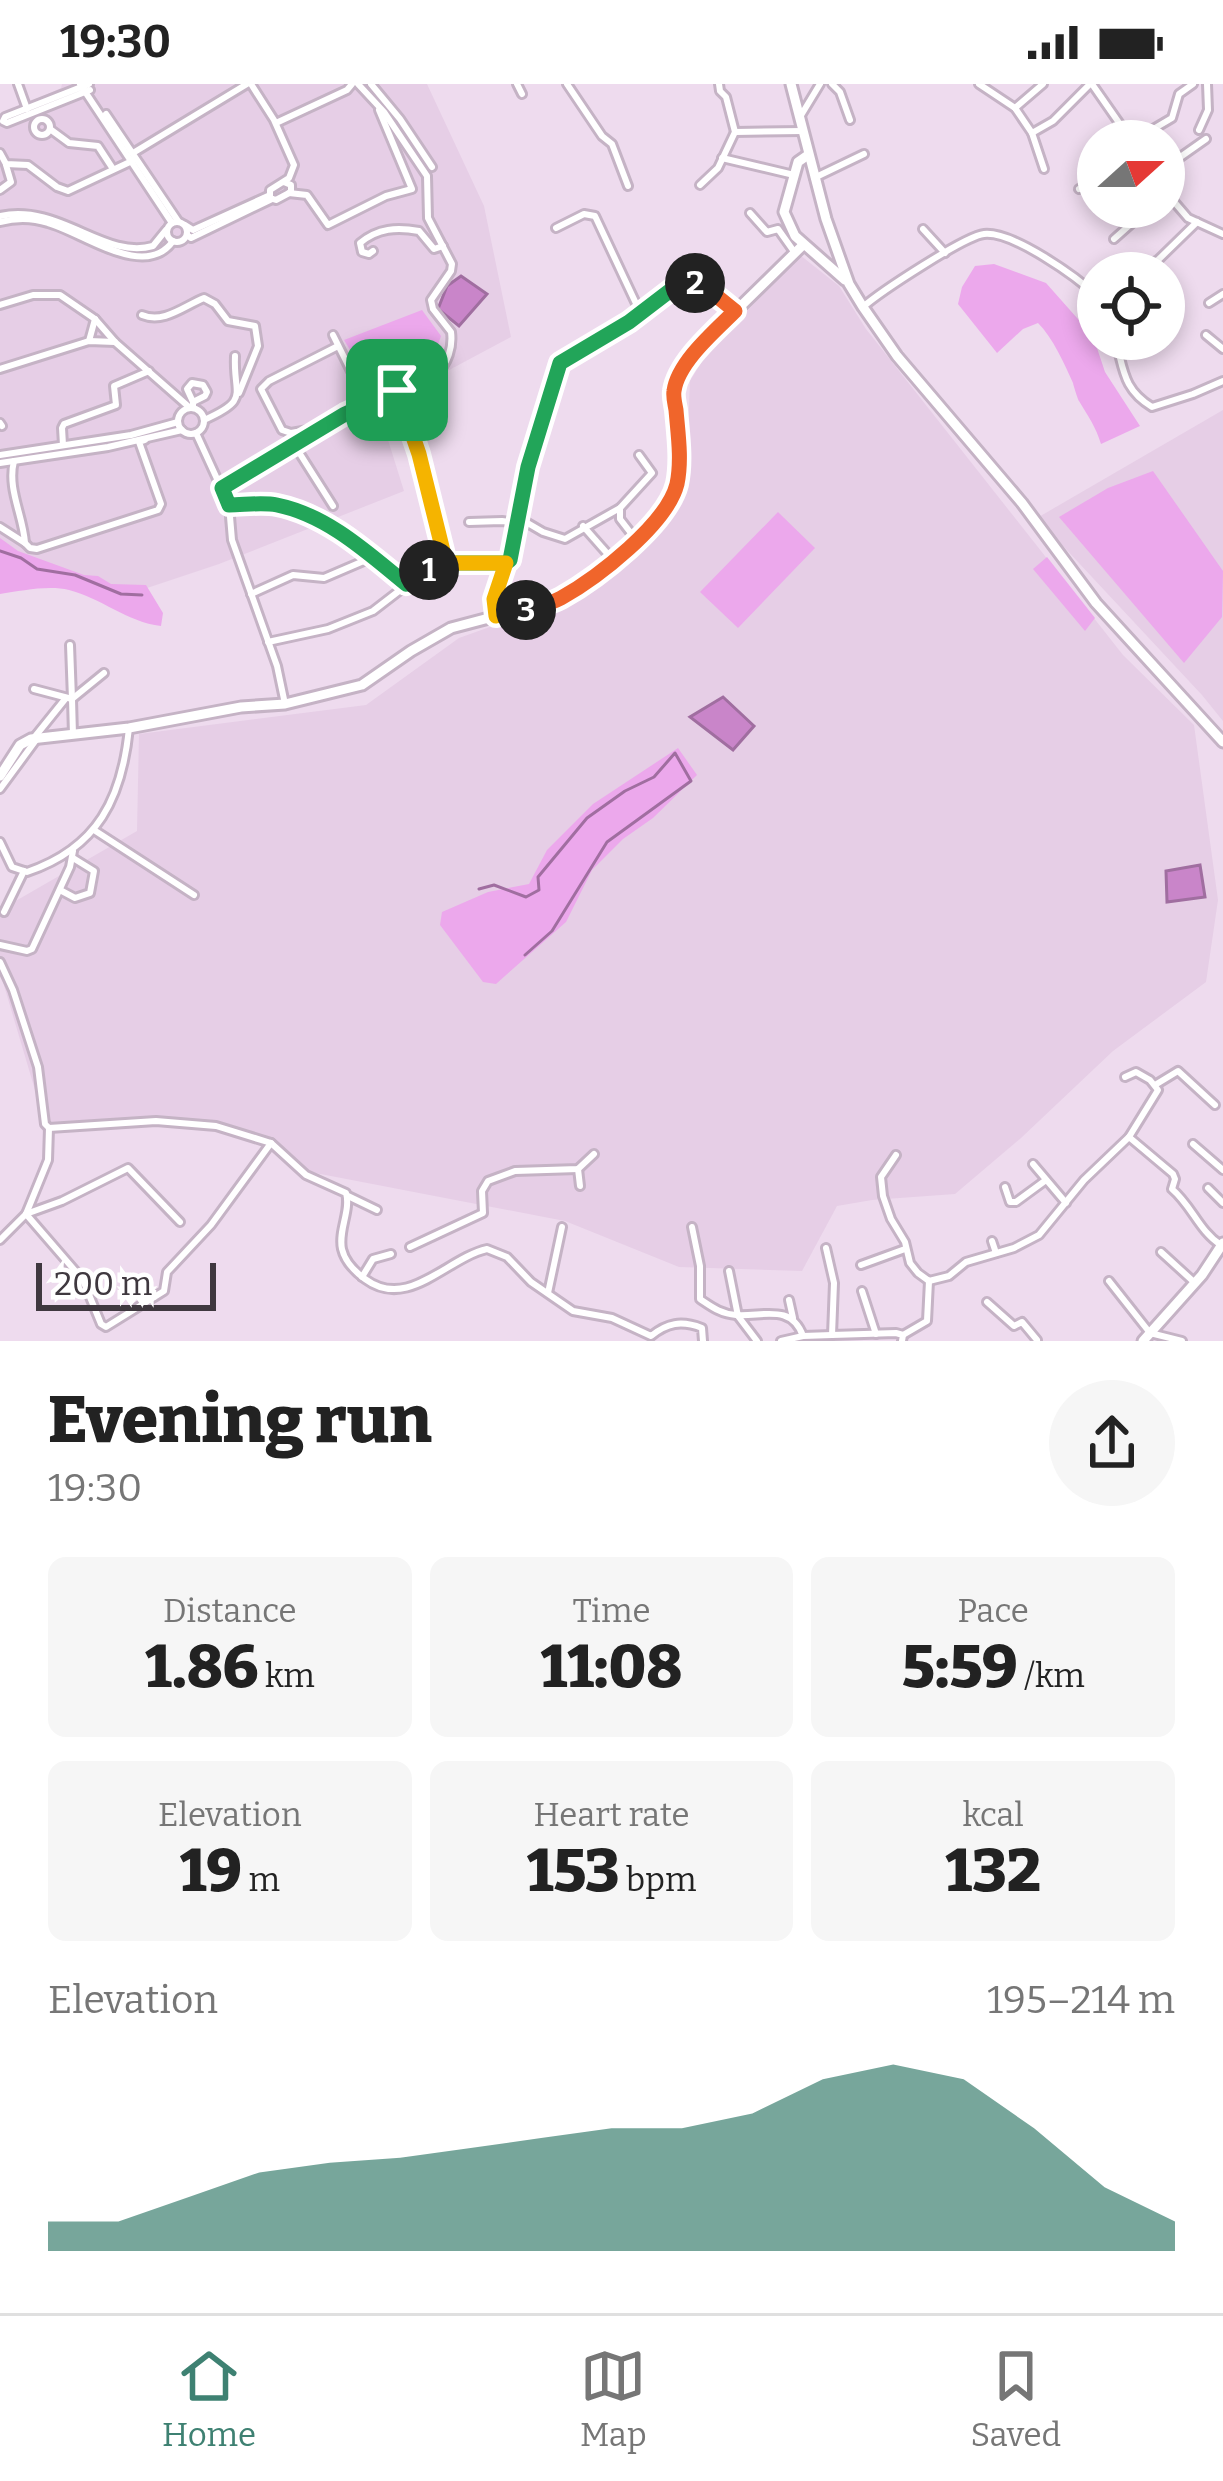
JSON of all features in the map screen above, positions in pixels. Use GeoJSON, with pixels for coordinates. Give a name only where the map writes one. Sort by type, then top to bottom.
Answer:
{"type":"FeatureCollection","features":[{"type":"Feature","properties":{"kind":"main road"},"geometry":{"type":"LineString","coordinates":[[791,84],[814,178],[849,284],[863,307],[897,356],[1027,510],[1104,612],[1223,742]]}},
{"type":"Feature","properties":{"kind":"main road"},"geometry":{"type":"LineString","coordinates":[[808,155],[798,162],[794,175],[784,212],[788,225],[799,249],[849,284]]}},
{"type":"Feature","properties":{"kind":"main road"},"geometry":{"type":"LineString","coordinates":[[0,776],[20,745],[36,738],[129,728],[242,706],[284,704],[362,685],[452,628],[557,600],[637,541],[668,508],[676,487],[679,442],[674,390],[687,364],[799,249]]}},
{"type":"Feature","properties":{"kind":"main road"},"geometry":{"type":"LineString","coordinates":[[1146,1337],[1195,1283],[1222,1244]]}},
{"type":"Feature","properties":{"kind":"street"},"geometry":{"type":"LineString","coordinates":[[18,84],[30,111]]}},
{"type":"Feature","properties":{"kind":"street"},"geometry":{"type":"LineString","coordinates":[[6,164],[28,165],[68,191],[113,170],[249,84],[276,124],[294,165],[284,182],[271,188],[270,197]]}},
{"type":"Feature","properties":{"kind":"street"},"geometry":{"type":"LineString","coordinates":[[222,488],[367,403],[436,374],[448,356],[452,332],[431,300],[452,264],[428,218],[427,176],[377,105],[355,84],[276,124]]}},
{"type":"Feature","properties":{"kind":"street"},"geometry":{"type":"LineString","coordinates":[[371,84],[432,167]]}},
{"type":"Feature","properties":{"kind":"street"},"geometry":{"type":"LineString","coordinates":[[517,84],[522,94]]}},
{"type":"Feature","properties":{"kind":"street"},"geometry":{"type":"LineString","coordinates":[[567,84],[612,144],[628,186]]}},
{"type":"Feature","properties":{"kind":"street"},"geometry":{"type":"LineString","coordinates":[[700,185],[718,168],[735,132],[719,84]]}},
{"type":"Feature","properties":{"kind":"street"},"geometry":{"type":"LineString","coordinates":[[799,118],[820,84]]}},
{"type":"Feature","properties":{"kind":"street"},"geometry":{"type":"LineString","coordinates":[[832,84],[850,120]]}},
{"type":"Feature","properties":{"kind":"street"},"geometry":{"type":"LineString","coordinates":[[979,84],[1015,108],[1032,133],[1044,169]]}},
{"type":"Feature","properties":{"kind":"street"},"geometry":{"type":"LineString","coordinates":[[1015,108],[1043,84]]}},
{"type":"Feature","properties":{"kind":"street"},"geometry":{"type":"LineString","coordinates":[[1032,133],[1053,121],[1091,84],[1117,120]]}},
{"type":"Feature","properties":{"kind":"street"},"geometry":{"type":"LineString","coordinates":[[1170,120],[1178,94],[1193,84]]}},
{"type":"Feature","properties":{"kind":"street"},"geometry":{"type":"LineString","coordinates":[[1199,130],[1208,110],[1207,84]]}},
{"type":"Feature","properties":{"kind":"street"},"geometry":{"type":"LineString","coordinates":[[86,87],[30,111],[22,118],[2,121],[4,117],[30,111],[42,110],[86,87]]}},
{"type":"Feature","properties":{"kind":"street"},"geometry":{"type":"LineString","coordinates":[[86,87],[175,225],[191,238],[270,197]]}},
{"type":"Feature","properties":{"kind":"street"},"geometry":{"type":"LineString","coordinates":[[175,225],[193,230],[270,197],[290,194],[308,195],[328,226],[386,196],[412,189],[377,105]]}},
{"type":"Feature","properties":{"kind":"street"},"geometry":{"type":"LineString","coordinates":[[42,110],[50,129],[69,143],[98,146],[113,170]]}},
{"type":"Feature","properties":{"kind":"street"},"geometry":{"type":"LineString","coordinates":[[22,118],[42,135],[50,129]]}},
{"type":"Feature","properties":{"kind":"street"},"geometry":{"type":"LineString","coordinates":[[34,130],[36,121],[45,119]]}},
{"type":"Feature","properties":{"kind":"street"},"geometry":{"type":"LineString","coordinates":[[735,132],[803,131]]}},
{"type":"Feature","properties":{"kind":"street"},"geometry":{"type":"LineString","coordinates":[[1185,152],[1206,139]]}},
{"type":"Feature","properties":{"kind":"street"},"geometry":{"type":"LineString","coordinates":[[0,153],[11,182],[0,190]]}},
{"type":"Feature","properties":{"kind":"street"},"geometry":{"type":"LineString","coordinates":[[814,178],[865,154]]}},
{"type":"Feature","properties":{"kind":"street"},"geometry":{"type":"LineString","coordinates":[[722,158],[794,175]]}},
{"type":"Feature","properties":{"kind":"street"},"geometry":{"type":"LineString","coordinates":[[284,182],[292,186],[290,194]]}},
{"type":"Feature","properties":{"kind":"street"},"geometry":{"type":"LineString","coordinates":[[750,213],[767,232],[778,229],[799,249]]}},
{"type":"Feature","properties":{"kind":"street"},"geometry":{"type":"LineString","coordinates":[[556,228],[584,214],[595,216],[640,312]]}},
{"type":"Feature","properties":{"kind":"street"},"geometry":{"type":"LineString","coordinates":[[0,219],[40,215],[128,249],[153,246],[175,225]]}},
{"type":"Feature","properties":{"kind":"street"},"geometry":{"type":"LineString","coordinates":[[1185,215],[1220,232],[1223,219]]}},
{"type":"Feature","properties":{"kind":"street"},"geometry":{"type":"LineString","coordinates":[[0,219],[43,220],[123,256],[147,256],[167,249],[173,241]]}},
{"type":"Feature","properties":{"kind":"street"},"geometry":{"type":"LineString","coordinates":[[1166,252],[1197,222]]}},
{"type":"Feature","properties":{"kind":"street"},"geometry":{"type":"LineString","coordinates":[[175,225],[167,236],[180,242],[187,235]]}},
{"type":"Feature","properties":{"kind":"street"},"geometry":{"type":"LineString","coordinates":[[373,251],[362,252],[360,243],[392,228],[419,231],[434,249],[443,246]]}},
{"type":"Feature","properties":{"kind":"street"},"geometry":{"type":"LineString","coordinates":[[1114,239],[1126,228]]}},
{"type":"Feature","properties":{"kind":"street"},"geometry":{"type":"LineString","coordinates":[[923,230],[945,253]]}},
{"type":"Feature","properties":{"kind":"street"},"geometry":{"type":"LineString","coordinates":[[863,307],[978,235],[1012,239],[1077,281]]}},
{"type":"Feature","properties":{"kind":"street"},"geometry":{"type":"LineString","coordinates":[[496,616],[494,599],[510,560],[528,467],[560,363],[685,281],[699,285],[735,311]]}},
{"type":"Feature","properties":{"kind":"street"},"geometry":{"type":"LineString","coordinates":[[1209,303],[1223,294]]}},
{"type":"Feature","properties":{"kind":"street"},"geometry":{"type":"LineString","coordinates":[[0,305],[33,295],[60,295],[95,319],[148,371],[201,412],[203,427],[189,434],[180,426],[179,414],[192,406]]}},
{"type":"Feature","properties":{"kind":"street"},"geometry":{"type":"LineString","coordinates":[[142,314],[166,316],[203,298],[215,304],[228,321],[255,326],[258,346],[235,402],[205,420]]}},
{"type":"Feature","properties":{"kind":"street"},"geometry":{"type":"LineString","coordinates":[[88,341],[95,319]]}},
{"type":"Feature","properties":{"kind":"street"},"geometry":{"type":"LineString","coordinates":[[333,335],[367,403]]}},
{"type":"Feature","properties":{"kind":"street"},"geometry":{"type":"LineString","coordinates":[[1206,335],[1223,349]]}},
{"type":"Feature","properties":{"kind":"street"},"geometry":{"type":"LineString","coordinates":[[0,369],[88,341],[115,342]]}},
{"type":"Feature","properties":{"kind":"street"},"geometry":{"type":"LineString","coordinates":[[311,436],[308,430],[283,430],[261,389],[269,380],[338,346]]}},
{"type":"Feature","properties":{"kind":"street"},"geometry":{"type":"LineString","coordinates":[[235,356],[239,393]]}},
{"type":"Feature","properties":{"kind":"street"},"geometry":{"type":"LineString","coordinates":[[1119,360],[1138,397],[1152,407],[1223,381]]}},
{"type":"Feature","properties":{"kind":"street"},"geometry":{"type":"LineString","coordinates":[[63,445],[64,424],[116,405],[114,386],[148,371]]}},
{"type":"Feature","properties":{"kind":"street"},"geometry":{"type":"LineString","coordinates":[[397,390],[419,454],[446,563]]}},
{"type":"Feature","properties":{"kind":"street"},"geometry":{"type":"LineString","coordinates":[[0,460],[180,426]]}},
{"type":"Feature","properties":{"kind":"street"},"geometry":{"type":"LineString","coordinates":[[0,526],[37,549],[158,511],[161,504],[140,442],[180,426]]}},
{"type":"Feature","properties":{"kind":"street"},"geometry":{"type":"LineString","coordinates":[[196,433],[229,505],[232,540],[277,666],[284,704]]}},
{"type":"Feature","properties":{"kind":"street"},"geometry":{"type":"LineString","coordinates":[[0,460],[145,440]]}},
{"type":"Feature","properties":{"kind":"street"},"geometry":{"type":"LineString","coordinates":[[296,446],[333,506]]}},
{"type":"Feature","properties":{"kind":"street"},"geometry":{"type":"LineString","coordinates":[[469,522],[518,520],[565,539],[620,508],[652,472],[639,454]]}},
{"type":"Feature","properties":{"kind":"street"},"geometry":{"type":"LineString","coordinates":[[0,460],[37,457]]}},
{"type":"Feature","properties":{"kind":"street"},"geometry":{"type":"LineString","coordinates":[[14,461],[10,478],[25,543]]}},
{"type":"Feature","properties":{"kind":"street"},"geometry":{"type":"LineString","coordinates":[[229,505],[273,504],[322,522],[406,584]]}},
{"type":"Feature","properties":{"kind":"street"},"geometry":{"type":"LineString","coordinates":[[620,508],[620,518],[637,541]]}},
{"type":"Feature","properties":{"kind":"street"},"geometry":{"type":"LineString","coordinates":[[584,526],[613,560]]}},
{"type":"Feature","properties":{"kind":"street"},"geometry":{"type":"LineString","coordinates":[[251,594],[293,575],[329,576],[373,557]]}},
{"type":"Feature","properties":{"kind":"street"},"geometry":{"type":"LineString","coordinates":[[268,642],[313,634],[374,611],[406,584],[446,563],[506,563]]}},
{"type":"Feature","properties":{"kind":"street"},"geometry":{"type":"LineString","coordinates":[[70,645],[73,735]]}},
{"type":"Feature","properties":{"kind":"street"},"geometry":{"type":"LineString","coordinates":[[0,789],[69,699],[104,673]]}},
{"type":"Feature","properties":{"kind":"street"},"geometry":{"type":"LineString","coordinates":[[34,689],[69,699]]}},
{"type":"Feature","properties":{"kind":"street"},"geometry":{"type":"LineString","coordinates":[[0,842],[12,867],[24,872],[74,848],[102,820],[118,788],[129,728]]}},
{"type":"Feature","properties":{"kind":"street"},"geometry":{"type":"LineString","coordinates":[[94,830],[194,895]]}},
{"type":"Feature","properties":{"kind":"street"},"geometry":{"type":"LineString","coordinates":[[0,945],[32,949],[74,848]]}},
{"type":"Feature","properties":{"kind":"street"},"geometry":{"type":"LineString","coordinates":[[60,890],[75,898],[90,893],[94,871],[73,858]]}},
{"type":"Feature","properties":{"kind":"street"},"geometry":{"type":"LineString","coordinates":[[4,912],[24,872]]}},
{"type":"Feature","properties":{"kind":"street"},"geometry":{"type":"LineString","coordinates":[[0,962],[38,1067],[45,1124],[50,1129],[179,1122],[216,1126],[271,1143],[302,1172],[377,1210]]}},
{"type":"Feature","properties":{"kind":"street"},"geometry":{"type":"LineString","coordinates":[[1155,1085],[1178,1070],[1215,1105]]}},
{"type":"Feature","properties":{"kind":"street"},"geometry":{"type":"LineString","coordinates":[[929,1281],[1039,1234],[1084,1180],[1129,1137],[1156,1095],[1155,1085],[1136,1072],[1125,1077]]}},
{"type":"Feature","properties":{"kind":"street"},"geometry":{"type":"LineString","coordinates":[[0,1240],[26,1214],[48,1160],[50,1129]]}},
{"type":"Feature","properties":{"kind":"street"},"geometry":{"type":"LineString","coordinates":[[1129,1137],[1173,1174],[1172,1190],[1189,1205],[1212,1239],[1222,1244]]}},
{"type":"Feature","properties":{"kind":"street"},"geometry":{"type":"LineString","coordinates":[[26,1214],[83,1280],[106,1327],[164,1291],[167,1272],[211,1226],[271,1143]]}},
{"type":"Feature","properties":{"kind":"street"},"geometry":{"type":"LineString","coordinates":[[1193,1144],[1223,1171]]}},
{"type":"Feature","properties":{"kind":"street"},"geometry":{"type":"LineString","coordinates":[[410,1247],[483,1213],[484,1186],[495,1177],[515,1171],[578,1169],[594,1154]]}},
{"type":"Feature","properties":{"kind":"street"},"geometry":{"type":"LineString","coordinates":[[896,1155],[881,1177],[880,1188],[905,1249],[918,1273],[929,1281]]}},
{"type":"Feature","properties":{"kind":"street"},"geometry":{"type":"LineString","coordinates":[[1033,1164],[1066,1203]]}},
{"type":"Feature","properties":{"kind":"street"},"geometry":{"type":"LineString","coordinates":[[26,1214],[128,1168],[180,1222]]}},
{"type":"Feature","properties":{"kind":"street"},"geometry":{"type":"LineString","coordinates":[[578,1169],[580,1186]]}},
{"type":"Feature","properties":{"kind":"street"},"geometry":{"type":"LineString","coordinates":[[1005,1187],[1010,1202],[1016,1202],[1046,1180]]}},
{"type":"Feature","properties":{"kind":"street"},"geometry":{"type":"LineString","coordinates":[[1208,1188],[1223,1203]]}},
{"type":"Feature","properties":{"kind":"street"},"geometry":{"type":"LineString","coordinates":[[348,1196],[342,1248],[362,1277],[381,1288],[400,1289],[429,1279],[488,1249],[508,1257],[530,1282],[573,1311],[612,1318],[653,1336],[662,1326],[699,1326],[703,1341]]}},
{"type":"Feature","properties":{"kind":"street"},"geometry":{"type":"LineString","coordinates":[[548,1293],[562,1227]]}},
{"type":"Feature","properties":{"kind":"street"},"geometry":{"type":"LineString","coordinates":[[692,1227],[700,1266],[700,1299],[718,1312],[793,1318],[803,1336]]}},
{"type":"Feature","properties":{"kind":"street"},"geometry":{"type":"LineString","coordinates":[[992,1241],[996,1253]]}},
{"type":"Feature","properties":{"kind":"street"},"geometry":{"type":"LineString","coordinates":[[826,1248],[834,1283],[832,1335]]}},
{"type":"Feature","properties":{"kind":"street"},"geometry":{"type":"LineString","coordinates":[[861,1265],[905,1249]]}},
{"type":"Feature","properties":{"kind":"street"},"geometry":{"type":"LineString","coordinates":[[1162,1252],[1195,1283]]}},
{"type":"Feature","properties":{"kind":"street"},"geometry":{"type":"LineString","coordinates":[[362,1277],[373,1259],[391,1254]]}},
{"type":"Feature","properties":{"kind":"street"},"geometry":{"type":"LineString","coordinates":[[729,1271],[738,1316],[757,1341]]}},
{"type":"Feature","properties":{"kind":"street"},"geometry":{"type":"LineString","coordinates":[[781,1341],[832,1335],[903,1338],[927,1322],[929,1281]]}},
{"type":"Feature","properties":{"kind":"street"},"geometry":{"type":"LineString","coordinates":[[1109,1281],[1146,1337],[1182,1341]]}},
{"type":"Feature","properties":{"kind":"street"},"geometry":{"type":"LineString","coordinates":[[862,1291],[876,1334]]}},
{"type":"Feature","properties":{"kind":"street"},"geometry":{"type":"LineString","coordinates":[[789,1300],[793,1318]]}},
{"type":"Feature","properties":{"kind":"street"},"geometry":{"type":"LineString","coordinates":[[987,1302],[1014,1326],[1022,1322],[1037,1340]]}},
{"type":"Feature","properties":{"kind":"street"},"geometry":{"type":"LineString","coordinates":[[636,1341],[643,1333]]}},
{"type":"Feature","properties":{"kind":"shaded area"},"geometry":{"type":"Polygon","coordinates":[[[62,84],[427,84],[484,206],[511,337],[378,408],[404,491],[219,564],[117,598],[0,550],[0,116],[62,84]]]}},
{"type":"Feature","properties":{"kind":"shaded area"},"geometry":{"type":"Polygon","coordinates":[[[800,255],[839,286],[866,329],[1123,655],[1194,725],[1218,900],[1206,982],[1113,1051],[955,1194],[837,1206],[802,1271],[679,1267],[565,1221],[310,1172],[229,1126],[46,1127],[0,972],[0,910],[137,831],[139,734],[366,705],[459,638],[588,592],[643,546],[686,493],[690,381],[707,353],[800,255]]]}},
{"type":"Feature","properties":{"kind":"shaded area"},"geometry":{"type":"Polygon","coordinates":[[[994,264],[1046,283],[1077,318],[1077,360],[1101,360],[1140,426],[1101,444],[1058,351],[1038,323],[1023,329],[997,353],[958,304],[975,266],[994,264]]]}},
{"type":"Feature","properties":{"kind":"shaded area"},"geometry":{"type":"Polygon","coordinates":[[[461,276],[487,294],[459,326],[438,309],[447,286],[461,276]]]}},
{"type":"Feature","properties":{"kind":"shaded area"},"geometry":{"type":"Polygon","coordinates":[[[422,310],[441,336],[432,362],[373,387],[344,340],[422,310]]]}},
{"type":"Feature","properties":{"kind":"shaded area"},"geometry":{"type":"Polygon","coordinates":[[[1223,410],[1223,721],[1037,518],[1223,410]]]}},
{"type":"Feature","properties":{"kind":"shaded area"},"geometry":{"type":"Polygon","coordinates":[[[1153,471],[1223,571],[1222,617],[1184,663],[1059,517],[1108,488],[1153,471]]]}},
{"type":"Feature","properties":{"kind":"shaded area"},"geometry":{"type":"Polygon","coordinates":[[[778,512],[815,548],[738,628],[700,592],[778,512]]]}},
{"type":"Feature","properties":{"kind":"shaded area"},"geometry":{"type":"Polygon","coordinates":[[[0,538],[18,551],[111,584],[146,585],[163,613],[161,626],[69,590],[0,594],[0,538]]]}},
{"type":"Feature","properties":{"kind":"shaded area"},"geometry":{"type":"Polygon","coordinates":[[[1047,557],[1095,618],[1085,631],[1033,569],[1047,557]]]}},
{"type":"Feature","properties":{"kind":"shaded area"},"geometry":{"type":"Polygon","coordinates":[[[723,697],[754,726],[733,750],[690,717],[723,697]]]}},
{"type":"Feature","properties":{"kind":"shaded area"},"geometry":{"type":"Polygon","coordinates":[[[678,748],[697,775],[592,870],[566,922],[496,984],[483,982],[440,925],[442,912],[488,892],[529,884],[547,850],[593,804],[678,748]]]}},
{"type":"Feature","properties":{"kind":"shaded area"},"geometry":{"type":"Polygon","coordinates":[[[1200,865],[1205,897],[1167,902],[1166,871],[1200,865]]]}},
{"type":"Feature","properties":{"kind":"waterway"},"geometry":{"type":"LineString","coordinates":[[0,551],[37,569],[75,575],[121,594],[142,595]]}},
{"type":"Feature","properties":{"kind":"waterway"},"geometry":{"type":"LineString","coordinates":[[479,889],[494,885],[526,897],[539,890],[538,877],[587,818],[654,777],[675,753],[691,781],[607,842],[552,931],[525,955]]}},
{"type":"Feature","properties":{"kind":"route"},"geometry":{"type":"LineString","coordinates":[[397,390],[345,414],[222,488],[229,505],[273,504],[322,522],[406,584],[441,563],[446,563],[476,563],[506,563],[539,426],[560,363],[629,322],[680,283],[699,285],[735,311],[701,345],[674,390],[679,469],[668,508],[594,576],[557,600],[530,609],[496,616],[494,599],[506,563],[446,563],[419,454],[397,390]]}}]}
